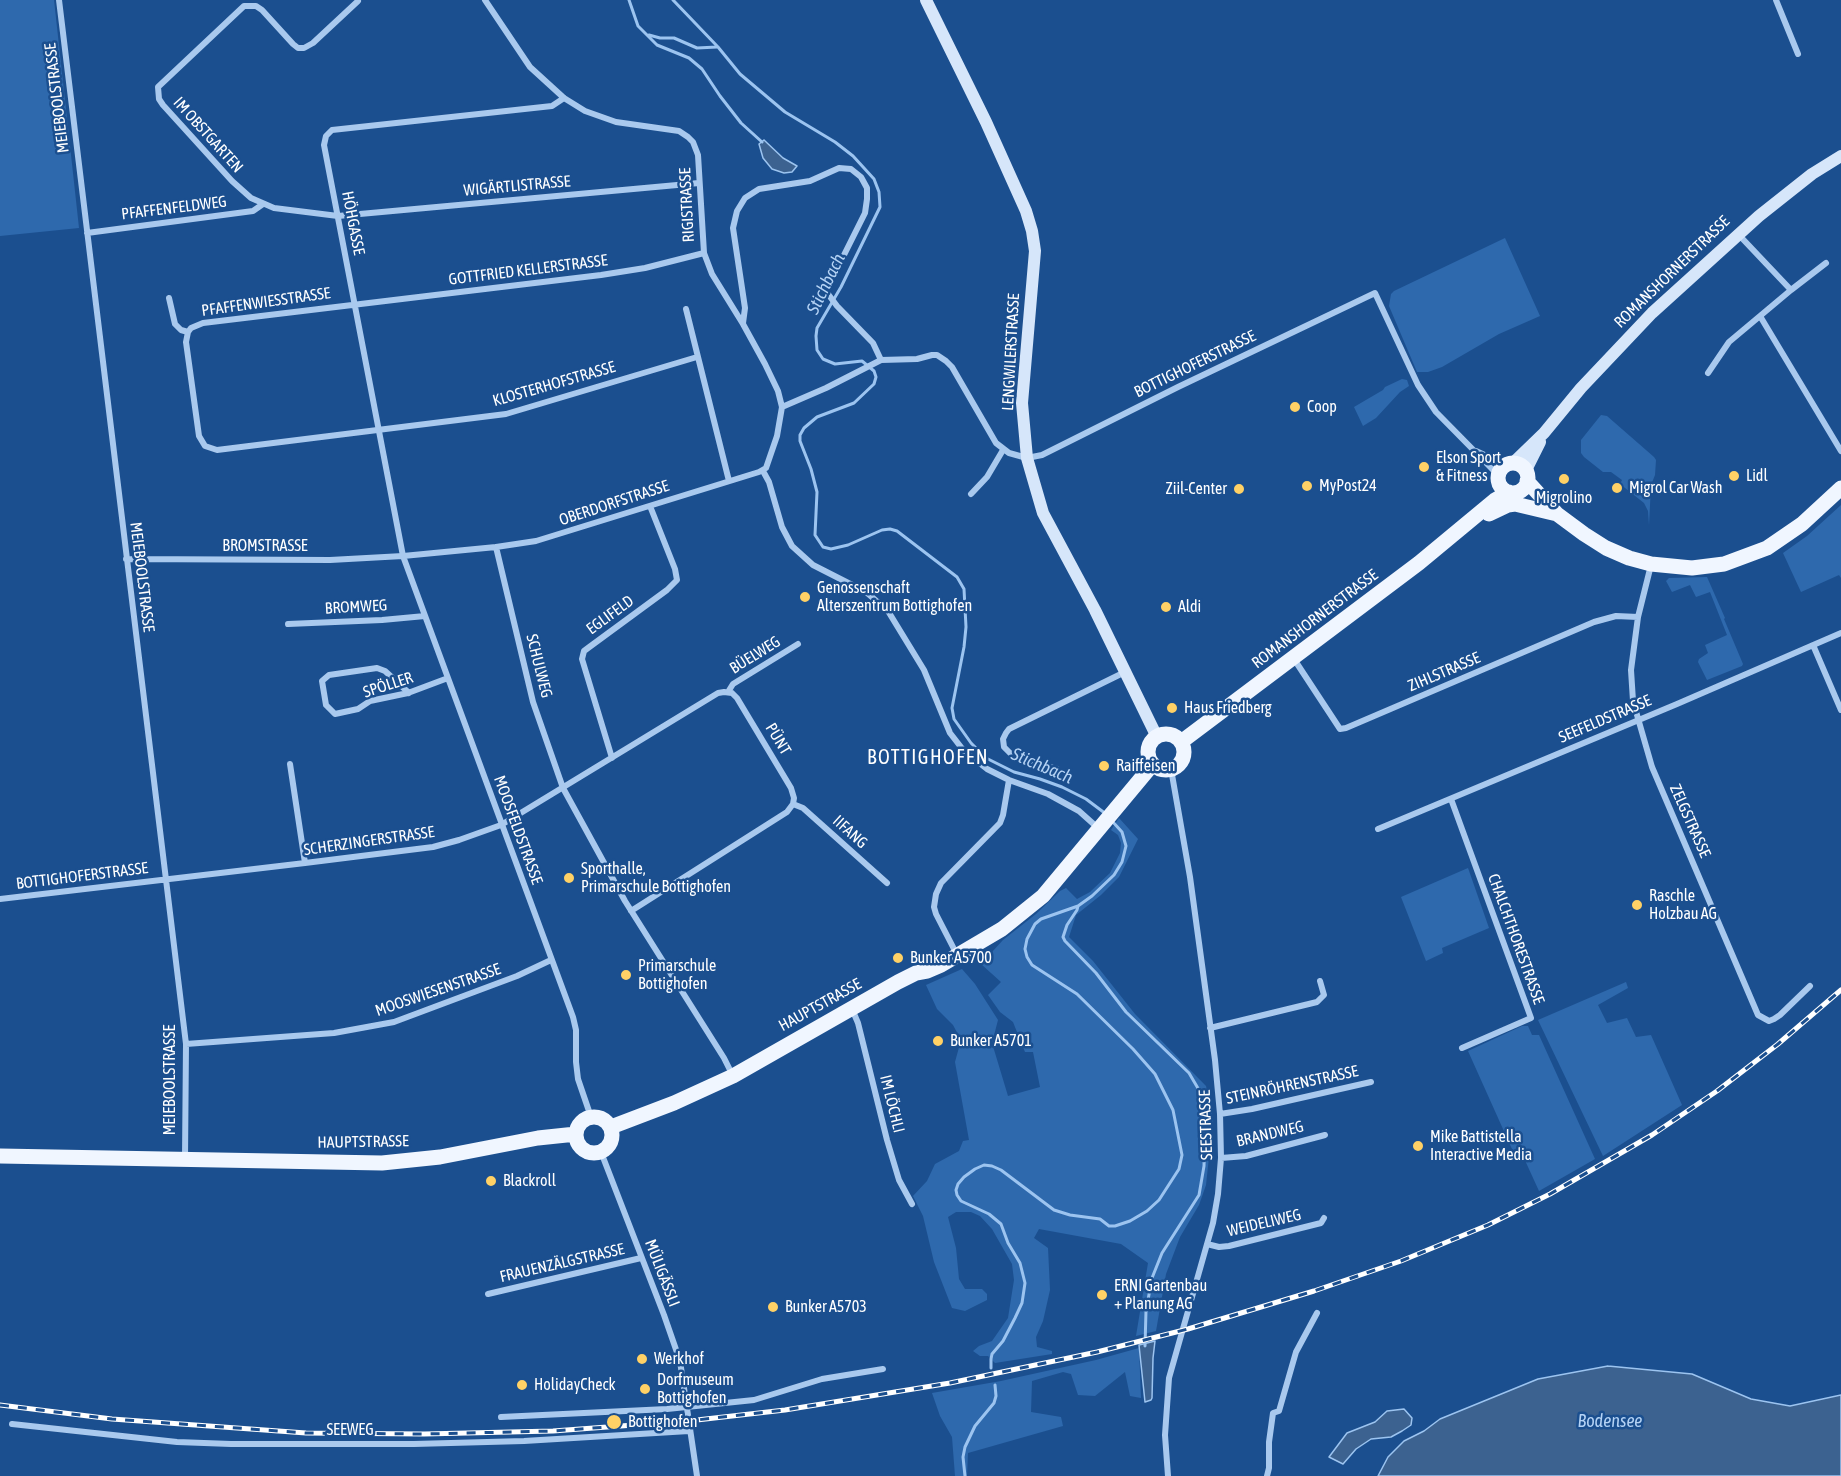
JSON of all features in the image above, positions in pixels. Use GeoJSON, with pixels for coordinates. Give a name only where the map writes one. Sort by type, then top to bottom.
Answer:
{"type":"FeatureCollection","features":[{"type":"Feature","properties":{"kind":"main road"},"geometry":{"type":"LineString","coordinates":[[1512,478],[1605,548],[1651,564],[1692,568],[1724,564],[1757,553],[1787,536],[1841,488]]}},
{"type":"Feature","properties":{"kind":"main road","name":"ROMANSHORNERSTRASSE"},"geometry":{"type":"LineString","coordinates":[[1180,742],[1419,563],[1465,525],[1512,478]]}},
{"type":"Feature","properties":{"kind":"main road"},"geometry":{"type":"LineString","coordinates":[[1465,525],[1508,505],[1552,509]]}},
{"type":"Feature","properties":{"kind":"main road"},"geometry":{"type":"LineString","coordinates":[[1170,735],[1180,742],[1184,756],[1179,764],[1171,769],[1161,769],[1152,764],[1149,747],[1157,737],[1170,735]]}},
{"type":"Feature","properties":{"kind":"main road","name":"HAUPTSTRASSE"},"geometry":{"type":"LineString","coordinates":[[611,1127],[674,1103],[733,1076],[851,1008],[916,974],[940,965],[1002,929],[1042,896],[1152,764]]}},
{"type":"Feature","properties":{"kind":"main road","name":"HAUPTSTRASSE"},"geometry":{"type":"LineString","coordinates":[[916,974],[924,966],[1011,914],[1058,876]]}},
{"type":"Feature","properties":{"kind":"main road"},"geometry":{"type":"LineString","coordinates":[[591,1117],[600,1118],[611,1127],[610,1144],[601,1152],[589,1152],[577,1140],[576,1134],[582,1121],[591,1117]]}},
{"type":"Feature","properties":{"kind":"main road","name":"HAUPTSTRASSE"},"geometry":{"type":"LineString","coordinates":[[0,1156],[382,1163],[440,1157],[538,1138],[576,1134]]}},
{"type":"Feature","properties":{"kind":"street","name":"MEIEBOOLSTRASSE"},"geometry":{"type":"LineString","coordinates":[[59,0],[186,1044],[183,1147],[185,1158]]}},
{"type":"Feature","properties":{"kind":"street","name":"RIGISTRASSE"},"geometry":{"type":"LineString","coordinates":[[485,0],[530,67],[564,98],[585,111],[616,122],[673,129],[684,133],[697,148],[704,253],[712,274],[743,324],[774,382],[783,407]]}},
{"type":"Feature","properties":{"kind":"street","name":"LENGWILERSTRASSE"},"geometry":{"type":"LineString","coordinates":[[926,0],[986,122],[1026,212],[1032,231],[1035,251],[1022,403],[1027,458],[1043,513],[1095,610],[1157,737]]}},
{"type":"Feature","properties":{"kind":"street"},"geometry":{"type":"LineString","coordinates":[[1776,0],[1798,54]]}},
{"type":"Feature","properties":{"kind":"street","name":"IM OBSTGARTEN"},"geometry":{"type":"LineString","coordinates":[[338,216],[274,208],[251,198],[232,182],[163,105],[158,87],[240,9],[255,3],[293,44],[298,48],[304,48],[313,43],[358,1]]}},
{"type":"Feature","properties":{"kind":"street","name":"HÖHGASSE"},"geometry":{"type":"LineString","coordinates":[[403,556],[324,145],[326,136],[332,130],[552,106],[564,98]]}},
{"type":"Feature","properties":{"kind":"street","name":"ROMANSHORNERSTRASSE"},"geometry":{"type":"LineString","coordinates":[[1512,478],[1581,388],[1647,318],[1783,196],[1841,156]]}},
{"type":"Feature","properties":{"kind":"street"},"geometry":{"type":"LineString","coordinates":[[743,324],[745,308],[733,228],[737,211],[745,198],[759,189],[810,181],[839,168],[851,169],[861,177],[867,188],[865,213],[843,257],[826,281],[825,290],[837,306],[873,343],[881,360]]}},
{"type":"Feature","properties":{"kind":"street","name":"WIGÄRTLISTRASSE"},"geometry":{"type":"LineString","coordinates":[[338,216],[699,183]]}},
{"type":"Feature","properties":{"kind":"street","name":"PFAFFENFELDWEG"},"geometry":{"type":"LineString","coordinates":[[87,233],[253,211],[263,204]]}},
{"type":"Feature","properties":{"kind":"street"},"geometry":{"type":"LineString","coordinates":[[1738,234],[1791,290]]}},
{"type":"Feature","properties":{"kind":"street","name":"GOTTFRIED KELLERSTRASSE"},"geometry":{"type":"LineString","coordinates":[[355,304],[634,270],[704,253]]}},
{"type":"Feature","properties":{"kind":"street"},"geometry":{"type":"LineString","coordinates":[[1708,374],[1729,342],[1826,263]]}},
{"type":"Feature","properties":{"kind":"street","name":"BOTTIGHOFERSTRASSE"},"geometry":{"type":"LineString","coordinates":[[1027,458],[1042,455],[1374,293],[1418,385],[1436,412],[1471,447]]}},
{"type":"Feature","properties":{"kind":"street"},"geometry":{"type":"LineString","coordinates":[[169,298],[175,324],[181,330],[188,332]]}},
{"type":"Feature","properties":{"kind":"street","name":"PFAFFENWIESSTRASSE"},"geometry":{"type":"LineString","coordinates":[[355,304],[196,325],[188,332],[186,342],[199,436],[208,448],[217,450],[379,430]]}},
{"type":"Feature","properties":{"kind":"street"},"geometry":{"type":"LineString","coordinates":[[686,309],[729,481]]}},
{"type":"Feature","properties":{"kind":"street"},"geometry":{"type":"LineString","coordinates":[[1760,315],[1841,451]]}},
{"type":"Feature","properties":{"kind":"street"},"geometry":{"type":"LineString","coordinates":[[1027,458],[1003,450],[996,443],[952,367],[941,357],[932,355],[917,359],[881,360],[783,407],[777,436],[763,471],[769,482],[782,526],[792,546],[813,565],[867,592],[883,604],[924,670],[956,743],[974,760],[1009,780],[1048,794],[1079,811],[1104,821]]}},
{"type":"Feature","properties":{"kind":"street","name":"KLOSTERHOFSTRASSE"},"geometry":{"type":"LineString","coordinates":[[379,430],[506,414],[697,357]]}},
{"type":"Feature","properties":{"kind":"street"},"geometry":{"type":"LineString","coordinates":[[1471,447],[1512,478]]}},
{"type":"Feature","properties":{"kind":"street"},"geometry":{"type":"LineString","coordinates":[[1471,447],[1512,478]]}},
{"type":"Feature","properties":{"kind":"street"},"geometry":{"type":"LineString","coordinates":[[972,494],[987,477],[1003,450]]}},
{"type":"Feature","properties":{"kind":"street","name":"OBERDORFSTRASSE"},"geometry":{"type":"LineString","coordinates":[[403,556],[536,542],[763,471]]}},
{"type":"Feature","properties":{"kind":"street","name":"EGLIFELD"},"geometry":{"type":"LineString","coordinates":[[612,758],[582,659],[584,651],[667,590],[677,579],[650,506]]}},
{"type":"Feature","properties":{"kind":"street","name":"SCHULWEG"},"geometry":{"type":"LineString","coordinates":[[496,547],[533,702],[563,788],[631,911],[724,1058],[733,1076]]}},
{"type":"Feature","properties":{"kind":"street","name":"BROMSTRASSE"},"geometry":{"type":"LineString","coordinates":[[126,559],[330,560],[403,556]]}},
{"type":"Feature","properties":{"kind":"street","name":"MOOSFELDSTRASSE"},"geometry":{"type":"LineString","coordinates":[[403,556],[575,1022],[578,1079],[591,1117]]}},
{"type":"Feature","properties":{"kind":"street","name":"ZELGSTRASSE"},"geometry":{"type":"LineString","coordinates":[[1651,564],[1638,617],[1631,670],[1633,701],[1652,767],[1758,1015],[1769,1021],[1774,1019],[1810,986]]}},
{"type":"Feature","properties":{"kind":"street","name":"BROMWEG"},"geometry":{"type":"LineString","coordinates":[[288,624],[425,616]]}},
{"type":"Feature","properties":{"kind":"street","name":"ZIHLSTRASSE"},"geometry":{"type":"LineString","coordinates":[[1293,657],[1340,729],[1594,622],[1616,616],[1638,617]]}},
{"type":"Feature","properties":{"kind":"street","name":"SEEFELDSTRASSE"},"geometry":{"type":"LineString","coordinates":[[1378,829],[1841,633]]}},
{"type":"Feature","properties":{"kind":"street","name":"BÜELWEG"},"geometry":{"type":"LineString","coordinates":[[728,692],[734,684],[798,644]]}},
{"type":"Feature","properties":{"kind":"street"},"geometry":{"type":"LineString","coordinates":[[1813,645],[1841,710]]}},
{"type":"Feature","properties":{"kind":"street","name":"SPÖLLER"},"geometry":{"type":"LineString","coordinates":[[409,693],[382,669],[329,675],[324,678],[322,686],[326,705],[335,714],[358,709],[370,701],[409,693],[448,678]]}},
{"type":"Feature","properties":{"kind":"street"},"geometry":{"type":"LineString","coordinates":[[1057,769],[1029,762],[1011,754],[1004,747],[1006,733],[1009,729],[1126,672]]}},
{"type":"Feature","properties":{"kind":"street"},"geometry":{"type":"LineString","coordinates":[[563,788],[718,693],[728,692]]}},
{"type":"Feature","properties":{"kind":"street","name":"PÜNT"},"geometry":{"type":"LineString","coordinates":[[728,692],[737,698],[791,788],[793,804]]}},
{"type":"Feature","properties":{"kind":"street"},"geometry":{"type":"LineString","coordinates":[[290,764],[305,863]]}},
{"type":"Feature","properties":{"kind":"street","name":"SEESTRASSE"},"geometry":{"type":"LineString","coordinates":[[1168,1476],[1165,1435],[1169,1378],[1216,1208],[1221,1158],[1220,1114],[1210,1028],[1190,877],[1171,769]]}},
{"type":"Feature","properties":{"kind":"street"},"geometry":{"type":"LineString","coordinates":[[954,948],[936,914],[934,907],[936,894],[941,883],[1000,823],[1009,780]]}},
{"type":"Feature","properties":{"kind":"street","name":"SCHERZINGERSTRASSE"},"geometry":{"type":"LineString","coordinates":[[166,880],[433,847],[501,825],[563,788]]}},
{"type":"Feature","properties":{"kind":"street","name":"CHALCHTHORESTRASSE"},"geometry":{"type":"LineString","coordinates":[[1450,799],[1531,1018],[1462,1048]]}},
{"type":"Feature","properties":{"kind":"street"},"geometry":{"type":"LineString","coordinates":[[631,911],[787,812],[793,804]]}},
{"type":"Feature","properties":{"kind":"street","name":"IIFANG"},"geometry":{"type":"LineString","coordinates":[[793,804],[803,808],[887,884]]}},
{"type":"Feature","properties":{"kind":"street","name":"BOTTIGHOFERSTRASSE"},"geometry":{"type":"LineString","coordinates":[[0,899],[166,880]]}},
{"type":"Feature","properties":{"kind":"street","name":"MOOSWIESENSTRASSE"},"geometry":{"type":"LineString","coordinates":[[186,1044],[334,1033],[394,1022],[497,984],[552,960]]}},
{"type":"Feature","properties":{"kind":"street"},"geometry":{"type":"LineString","coordinates":[[1210,1028],[1317,1002],[1324,995],[1320,981]]}},
{"type":"Feature","properties":{"kind":"street","name":"IM LÖCHLI"},"geometry":{"type":"LineString","coordinates":[[851,1008],[858,1023],[899,1180],[912,1204]]}},
{"type":"Feature","properties":{"kind":"street","name":"STEINRÖHRENSTRASSE"},"geometry":{"type":"LineString","coordinates":[[1220,1114],[1371,1082]]}},
{"type":"Feature","properties":{"kind":"street","name":"BRANDWEG"},"geometry":{"type":"LineString","coordinates":[[1221,1158],[1246,1155],[1325,1135]]}},
{"type":"Feature","properties":{"kind":"street","name":"MÜLIGÄSSLI"},"geometry":{"type":"LineString","coordinates":[[601,1152],[680,1361],[697,1476]]}},
{"type":"Feature","properties":{"kind":"street","name":"WEIDELIWEG"},"geometry":{"type":"LineString","coordinates":[[1207,1244],[1219,1247],[1230,1246],[1321,1223],[1324,1218]]}},
{"type":"Feature","properties":{"kind":"street","name":"FRAUENZÄLGSTRASSE"},"geometry":{"type":"LineString","coordinates":[[488,1294],[641,1258]]}},
{"type":"Feature","properties":{"kind":"street"},"geometry":{"type":"LineString","coordinates":[[1267,1476],[1273,1413],[1279,1411],[1296,1352],[1317,1314]]}},
{"type":"Feature","properties":{"kind":"street"},"geometry":{"type":"LineString","coordinates":[[501,1417],[686,1408],[754,1400],[822,1379],[883,1369]]}},
{"type":"Feature","properties":{"kind":"street","name":"SEEWEG"},"geometry":{"type":"LineString","coordinates":[[12,1424],[177,1442],[231,1444],[488,1442],[689,1431]]}},
{"type":"Feature","properties":{"kind":"shaded area"},"geometry":{"type":"Polygon","coordinates":[[[0,0],[54,0],[79,228],[0,236],[0,0]]]}},
{"type":"Feature","properties":{"kind":"shaded area"},"geometry":{"type":"Polygon","coordinates":[[[1505,238],[1540,316],[1499,334],[1442,367],[1428,372],[1417,372],[1389,306],[1391,294],[1505,238]]]}},
{"type":"Feature","properties":{"kind":"shaded area"},"geometry":{"type":"Polygon","coordinates":[[[1402,379],[1407,380],[1409,386],[1400,392],[1376,418],[1363,426],[1354,407],[1402,379]]]}},
{"type":"Feature","properties":{"kind":"shaded area"},"geometry":{"type":"Polygon","coordinates":[[[1601,415],[1607,416],[1656,460],[1655,475],[1651,485],[1649,525],[1648,511],[1644,503],[1620,484],[1622,480],[1611,472],[1603,472],[1581,453],[1581,440],[1601,415]]]}},
{"type":"Feature","properties":{"kind":"shaded area"},"geometry":{"type":"Polygon","coordinates":[[[1841,505],[1841,578],[1839,575],[1801,592],[1783,553],[1807,536],[1841,505]]]}},
{"type":"Feature","properties":{"kind":"shaded area"},"geometry":{"type":"Polygon","coordinates":[[[1707,577],[1743,664],[1707,680],[1698,662],[1708,653],[1705,645],[1727,635],[1710,592],[1696,597],[1690,585],[1672,592],[1666,581],[1669,578],[1707,577]]]}},
{"type":"Feature","properties":{"kind":"shaded area"},"geometry":{"type":"Polygon","coordinates":[[[1119,818],[1138,839],[1119,877],[1076,915],[1069,937],[1093,961],[1135,1014],[1206,1086],[1213,1119],[1206,1185],[1199,1205],[1180,1237],[1166,1274],[1156,1331],[1136,1336],[1148,1263],[1121,1244],[1039,1229],[1034,1238],[1048,1248],[1050,1290],[1043,1321],[1036,1337],[1037,1347],[1052,1351],[1052,1354],[995,1363],[988,1356],[980,1356],[973,1351],[992,1341],[1008,1318],[1014,1280],[1012,1264],[992,1229],[980,1216],[971,1212],[956,1212],[948,1217],[956,1248],[959,1279],[965,1289],[982,1289],[987,1294],[987,1300],[965,1311],[952,1308],[934,1262],[923,1216],[913,1196],[927,1181],[935,1164],[959,1151],[963,1141],[969,1140],[955,1062],[961,1040],[953,1025],[937,1009],[926,985],[962,969],[975,984],[998,1020],[992,1043],[1008,1096],[1040,1087],[1033,1052],[1025,1052],[1013,1022],[1000,1012],[988,995],[1001,982],[981,964],[1003,940],[1060,891],[1066,888],[1077,899],[1090,892],[1110,873],[1120,853],[1121,843],[1118,835],[1111,830],[1119,818]]]}},
{"type":"Feature","properties":{"kind":"shaded area"},"geometry":{"type":"Polygon","coordinates":[[[1468,868],[1489,928],[1442,948],[1443,953],[1426,961],[1401,897],[1468,868]]]}},
{"type":"Feature","properties":{"kind":"shaded area"},"geometry":{"type":"Polygon","coordinates":[[[1626,982],[1628,988],[1598,1005],[1607,1023],[1627,1018],[1636,1037],[1651,1035],[1682,1105],[1603,1156],[1538,1020],[1626,982]]]}},
{"type":"Feature","properties":{"kind":"shaded area"},"geometry":{"type":"Polygon","coordinates":[[[1522,1026],[1528,1026],[1532,1035],[1539,1035],[1595,1159],[1539,1191],[1523,1156],[1516,1158],[1468,1051],[1522,1026]]]}},
{"type":"Feature","properties":{"kind":"shaded area"},"geometry":{"type":"Polygon","coordinates":[[[1139,1348],[1141,1398],[1130,1396],[1125,1372],[1095,1396],[1078,1395],[1071,1374],[1063,1372],[1032,1381],[1031,1412],[1061,1417],[1063,1426],[968,1453],[967,1476],[955,1476],[952,1437],[940,1416],[932,1393],[1001,1381],[1139,1348]]]}},
{"type":"Feature","properties":{"kind":"water"},"geometry":{"type":"Polygon","coordinates":[[[764,140],[783,158],[797,166],[792,172],[784,173],[772,169],[763,158],[759,144],[764,140]]]}},
{"type":"Feature","properties":{"kind":"water"},"geometry":{"type":"Polygon","coordinates":[[[1155,1341],[1152,1398],[1145,1402],[1139,1345],[1155,1341]]]}},
{"type":"Feature","properties":{"kind":"water","name":"Bodensee"},"geometry":{"type":"Polygon","coordinates":[[[1608,1366],[1692,1374],[1751,1399],[1790,1406],[1841,1395],[1841,1476],[1378,1476],[1388,1457],[1404,1441],[1424,1431],[1440,1419],[1538,1379],[1608,1366]]]}},
{"type":"Feature","properties":{"kind":"water"},"geometry":{"type":"Polygon","coordinates":[[[1404,1409],[1412,1418],[1411,1425],[1402,1431],[1391,1437],[1371,1439],[1356,1449],[1343,1464],[1329,1457],[1347,1433],[1375,1422],[1387,1411],[1404,1409]]]}},
{"type":"Feature","properties":{"kind":"waterway"},"geometry":{"type":"LineString","coordinates":[[629,0],[638,26],[657,45],[689,58],[702,69],[741,123],[762,142]]}},
{"type":"Feature","properties":{"kind":"waterway","name":"Stichbach"},"geometry":{"type":"LineString","coordinates":[[673,0],[718,47],[740,74],[785,112],[835,142],[853,156],[874,179],[879,192],[880,207],[841,287],[817,328],[817,350],[823,359],[835,364],[862,361],[874,371],[876,377],[874,384],[854,403],[817,417],[804,428],[800,435],[817,492],[815,535],[823,547],[831,549],[848,545],[882,530],[897,531],[957,577],[964,589],[966,627],[952,708],[954,719],[971,743],[986,758],[1014,772],[1062,787],[1086,799],[1106,814]]}},
{"type":"Feature","properties":{"kind":"waterway"},"geometry":{"type":"LineString","coordinates":[[649,35],[674,38],[697,48],[717,47]]}},
{"type":"Feature","properties":{"kind":"waterway","name":"Stichbach"},"geometry":{"type":"LineString","coordinates":[[991,1368],[992,1354],[1003,1341],[1022,1303],[1025,1283],[1020,1263],[1008,1243],[1001,1224],[989,1214],[961,1201],[957,1195],[958,1184],[964,1177],[984,1165],[992,1166],[1001,1170],[1054,1210],[1070,1215],[1100,1219],[1109,1226],[1115,1226],[1130,1221],[1147,1211],[1159,1200],[1179,1169],[1182,1155],[1173,1110],[1155,1074],[1077,994],[1032,965],[1025,949],[1027,939],[1035,924],[1041,919],[1078,906],[1114,875],[1122,862],[1126,846],[1122,832],[1112,821]]}},
{"type":"Feature","properties":{"kind":"waterway"},"geometry":{"type":"LineString","coordinates":[[1078,906],[1067,925],[1063,937],[1065,941],[1096,973],[1126,1012],[1189,1073],[1199,1090],[1204,1108],[1204,1166],[1199,1195],[1162,1253],[1152,1278],[1146,1311],[1145,1346]]}},
{"type":"Feature","properties":{"kind":"waterway","name":"Stichbach"},"geometry":{"type":"LineString","coordinates":[[965,1476],[963,1457],[965,1447],[975,1426],[994,1403],[995,1385]]}},
{"type":"Feature","properties":{"kind":"railway"},"geometry":{"type":"LineString","coordinates":[[0,1405],[112,1419],[306,1433],[424,1434],[553,1431],[688,1421],[785,1410],[950,1383],[1097,1352],[1188,1329],[1314,1291],[1401,1261],[1488,1225],[1550,1194],[1652,1135],[1717,1091],[1778,1044],[1841,990]]}},
{"type":"Feature","properties":{"kind":"place","name":"Coop"},"geometry":{"type":"Point","coordinates":[1295,407]}},
{"type":"Feature","properties":{"kind":"place","name":"Elson Sport & Fitness"},"geometry":{"type":"Point","coordinates":[1424,467]}},
{"type":"Feature","properties":{"kind":"place","name":"Lidl"},"geometry":{"type":"Point","coordinates":[1734,476]}},
{"type":"Feature","properties":{"kind":"place","name":"Migrolino"},"geometry":{"type":"Point","coordinates":[1564,479]}},
{"type":"Feature","properties":{"kind":"place","name":"MyPost24"},"geometry":{"type":"Point","coordinates":[1307,486]}},
{"type":"Feature","properties":{"kind":"place","name":"Migrol Car Wash"},"geometry":{"type":"Point","coordinates":[1617,488]}},
{"type":"Feature","properties":{"kind":"place","name":"Ziil-Center"},"geometry":{"type":"Point","coordinates":[1239,489]}},
{"type":"Feature","properties":{"kind":"place","name":"Genossenschaft Alterszentrum Bottighofen"},"geometry":{"type":"Point","coordinates":[805,597]}},
{"type":"Feature","properties":{"kind":"place","name":"Aldi"},"geometry":{"type":"Point","coordinates":[1166,607]}},
{"type":"Feature","properties":{"kind":"place","name":"Haus Friedberg"},"geometry":{"type":"Point","coordinates":[1172,708]}},
{"type":"Feature","properties":{"kind":"place","name":"Raiffeisen"},"geometry":{"type":"Point","coordinates":[1104,766]}},
{"type":"Feature","properties":{"kind":"place","name":"Sporthalle, Primarschule Bottighofen"},"geometry":{"type":"Point","coordinates":[569,878]}},
{"type":"Feature","properties":{"kind":"place","name":"Raschle Holzbau AG"},"geometry":{"type":"Point","coordinates":[1637,905]}},
{"type":"Feature","properties":{"kind":"place","name":"Bunker A5700"},"geometry":{"type":"Point","coordinates":[898,958]}},
{"type":"Feature","properties":{"kind":"place","name":"Primarschule Bottighofen"},"geometry":{"type":"Point","coordinates":[626,975]}},
{"type":"Feature","properties":{"kind":"place","name":"Bunker A5701"},"geometry":{"type":"Point","coordinates":[938,1041]}},
{"type":"Feature","properties":{"kind":"place","name":"Mike Battistella Interactive Media"},"geometry":{"type":"Point","coordinates":[1418,1146]}},
{"type":"Feature","properties":{"kind":"place","name":"Blackroll"},"geometry":{"type":"Point","coordinates":[491,1181]}},
{"type":"Feature","properties":{"kind":"place","name":"ERNI Gartenbau + Planung AG"},"geometry":{"type":"Point","coordinates":[1102,1295]}},
{"type":"Feature","properties":{"kind":"place","name":"Bunker A5703"},"geometry":{"type":"Point","coordinates":[773,1307]}},
{"type":"Feature","properties":{"kind":"place","name":"Werkhof"},"geometry":{"type":"Point","coordinates":[642,1359]}},
{"type":"Feature","properties":{"kind":"place","name":"HolidayCheck"},"geometry":{"type":"Point","coordinates":[522,1385]}},
{"type":"Feature","properties":{"kind":"place","name":"Dorfmuseum Bottighofen"},"geometry":{"type":"Point","coordinates":[645,1389]}},
{"type":"Feature","properties":{"kind":"place","name":"Bottighofen"},"geometry":{"type":"Point","coordinates":[614,1422]}},
{"type":"Feature","properties":{"kind":"district","name":"BOTTIGHOFEN"},"geometry":{"type":"Point","coordinates":[928,758]}}]}
